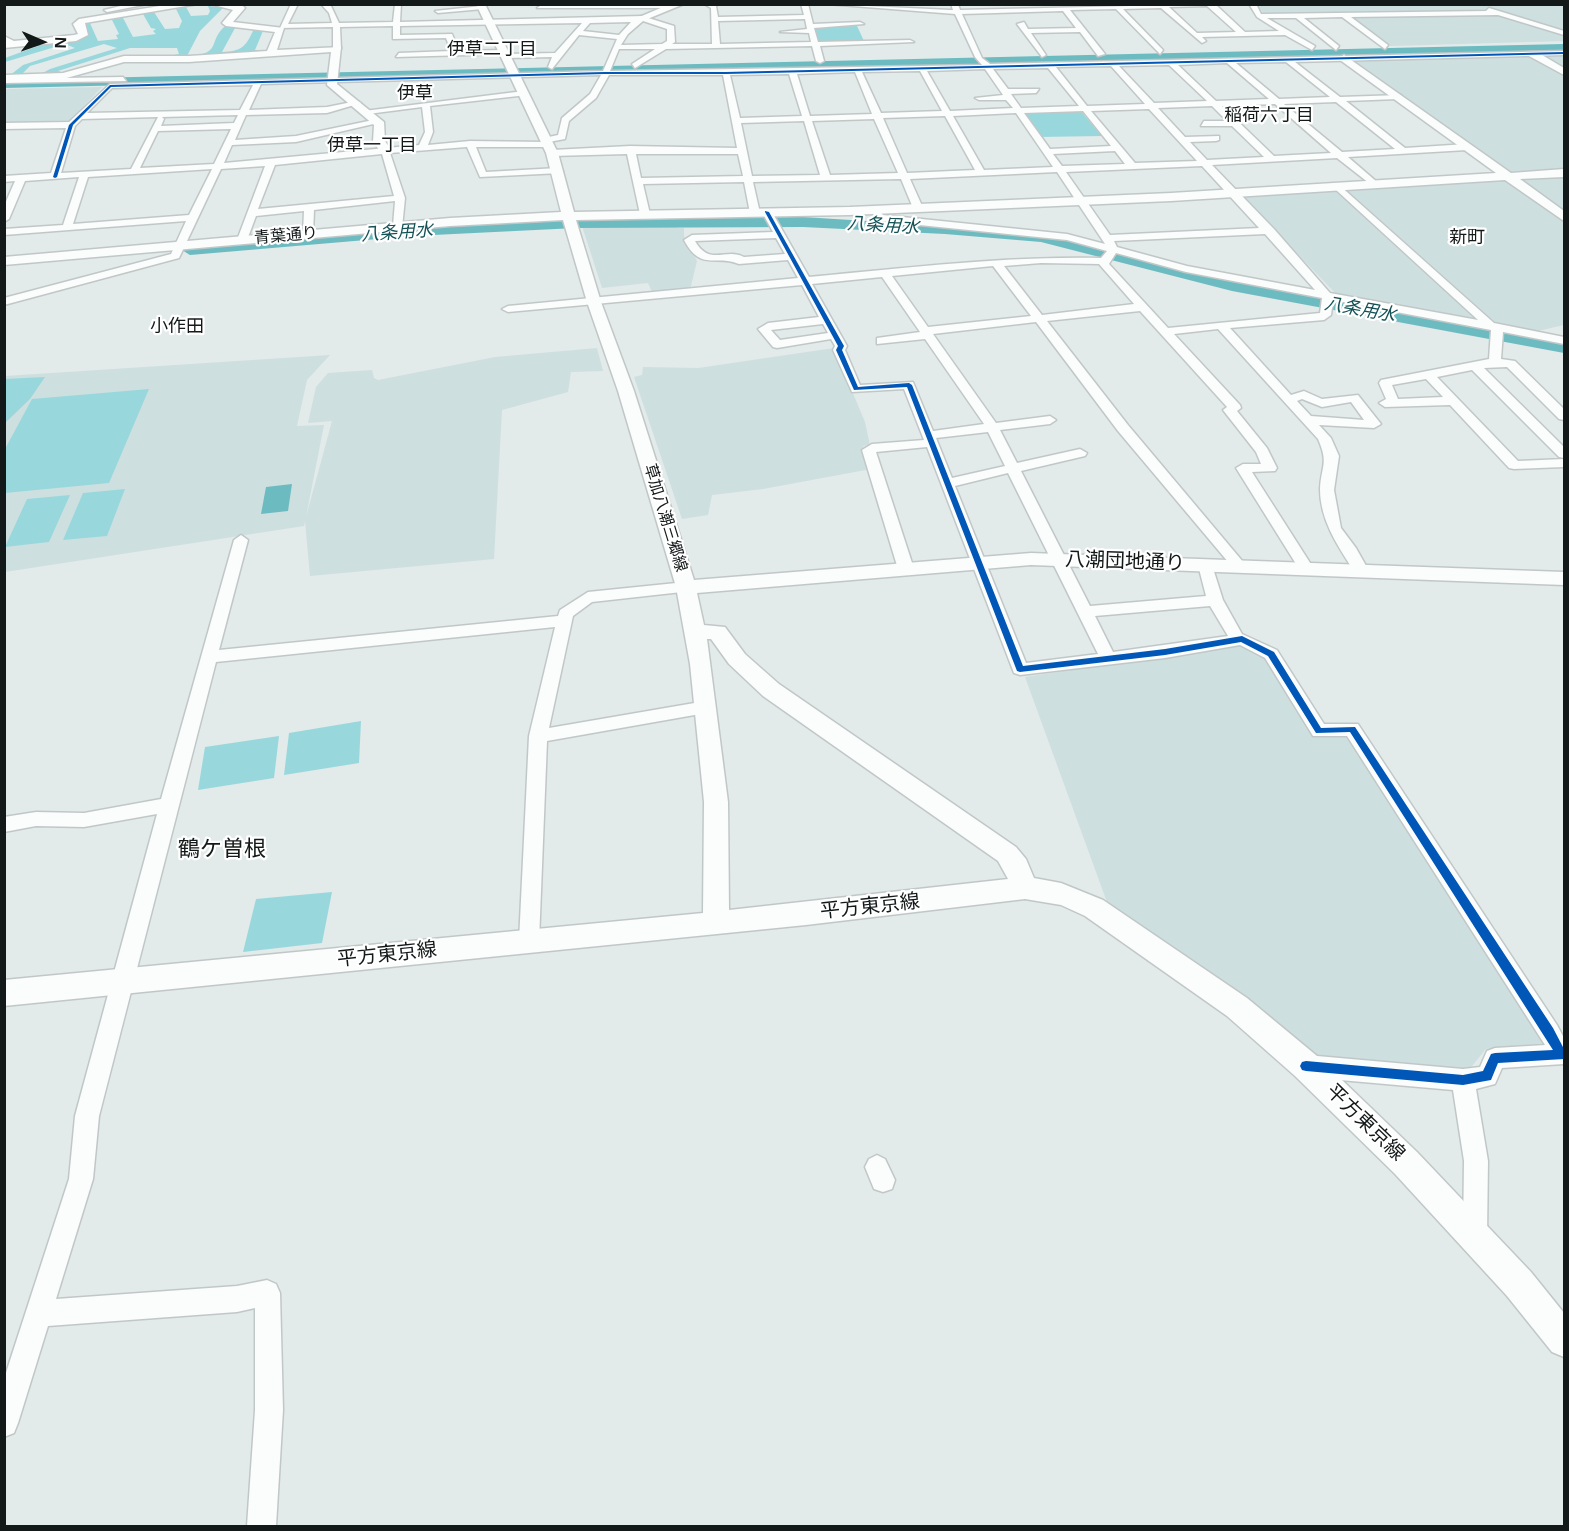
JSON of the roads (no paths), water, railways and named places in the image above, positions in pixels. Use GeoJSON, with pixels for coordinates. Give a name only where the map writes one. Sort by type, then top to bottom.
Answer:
{"type":"FeatureCollection","features":[{"type":"Feature","properties":{"kind":"street"},"geometry":{"type":"LineString","coordinates":[[107,10],[145,4]]}},
{"type":"Feature","properties":{"kind":"street"},"geometry":{"type":"LineString","coordinates":[[7,42],[76,38],[83,35],[79,23],[88,20],[194,4]]}},
{"type":"Feature","properties":{"kind":"street"},"geometry":{"type":"LineString","coordinates":[[214,4],[240,8],[228,24],[281,30],[271,53]]}},
{"type":"Feature","properties":{"kind":"street"},"geometry":{"type":"LineString","coordinates":[[258,4],[269,4]]}},
{"type":"Feature","properties":{"kind":"street"},"geometry":{"type":"LineString","coordinates":[[295,4],[283,26],[640,19],[671,28],[667,33],[671,42],[635,66]]}},
{"type":"Feature","properties":{"kind":"street"},"geometry":{"type":"LineString","coordinates":[[324,4],[333,14],[336,26],[337,49],[333,77],[335,89],[368,111],[381,126],[379,141],[385,150],[400,198],[398,226]]}},
{"type":"Feature","properties":{"kind":"street"},"geometry":{"type":"LineString","coordinates":[[398,4],[396,37],[402,72]]}},
{"type":"Feature","properties":{"kind":"street"},"geometry":{"type":"LineString","coordinates":[[707,4],[714,7],[716,47]]}},
{"type":"Feature","properties":{"kind":"street"},"geometry":{"type":"LineString","coordinates":[[804,4],[820,61]]}},
{"type":"Feature","properties":{"kind":"street"},"geometry":{"type":"LineString","coordinates":[[830,4],[898,10],[956,8],[1012,10],[1210,5],[1242,33]]}},
{"type":"Feature","properties":{"kind":"street"},"geometry":{"type":"LineString","coordinates":[[1252,4],[1259,16],[1312,48]]}},
{"type":"Feature","properties":{"kind":"street"},"geometry":{"type":"LineString","coordinates":[[1330,4],[1385,47]]}},
{"type":"Feature","properties":{"kind":"street"},"geometry":{"type":"LineString","coordinates":[[1471,4],[1564,33]]}},
{"type":"Feature","properties":{"kind":"street"},"geometry":{"type":"LineString","coordinates":[[429,12],[481,6]]}},
{"type":"Feature","properties":{"kind":"street","name":"草加八潮三郷線"},"geometry":{"type":"LineString","coordinates":[[481,6],[550,146],[558,171],[567,216],[594,302],[626,391],[686,587],[706,707],[716,802],[716,923]]}},
{"type":"Feature","properties":{"kind":"street"},"geometry":{"type":"LineString","coordinates":[[539,6],[675,6]]}},
{"type":"Feature","properties":{"kind":"street"},"geometry":{"type":"LineString","coordinates":[[539,6],[548,21]]}},
{"type":"Feature","properties":{"kind":"street"},"geometry":{"type":"LineString","coordinates":[[550,146],[562,137],[565,120],[576,113],[597,90],[617,47],[631,25],[640,19],[675,6]]}},
{"type":"Feature","properties":{"kind":"street"},"geometry":{"type":"LineString","coordinates":[[854,6],[867,43]]}},
{"type":"Feature","properties":{"kind":"street"},"geometry":{"type":"LineString","coordinates":[[1116,6],[1156,52],[1171,52]]}},
{"type":"Feature","properties":{"kind":"street"},"geometry":{"type":"LineString","coordinates":[[1163,6],[1211,51]]}},
{"type":"Feature","properties":{"kind":"street"},"geometry":{"type":"LineString","coordinates":[[956,8],[980,57],[1107,238],[1113,250]]}},
{"type":"Feature","properties":{"kind":"street"},"geometry":{"type":"LineString","coordinates":[[1065,9],[1101,54]]}},
{"type":"Feature","properties":{"kind":"street"},"geometry":{"type":"LineString","coordinates":[[898,10],[902,21]]}},
{"type":"Feature","properties":{"kind":"street"},"geometry":{"type":"LineString","coordinates":[[1012,10],[1042,55]]}},
{"type":"Feature","properties":{"kind":"street"},"geometry":{"type":"LineString","coordinates":[[397,14],[408,13]]}},
{"type":"Feature","properties":{"kind":"street"},"geometry":{"type":"LineString","coordinates":[[1259,16],[1500,13]]}},
{"type":"Feature","properties":{"kind":"street"},"geometry":{"type":"LineString","coordinates":[[715,19],[754,15],[810,25],[860,24]]}},
{"type":"Feature","properties":{"kind":"street"},"geometry":{"type":"LineString","coordinates":[[754,15],[757,27]]}},
{"type":"Feature","properties":{"kind":"street"},"geometry":{"type":"LineString","coordinates":[[1298,16],[1398,97],[1564,217]]}},
{"type":"Feature","properties":{"kind":"street"},"geometry":{"type":"LineString","coordinates":[[554,75],[557,55],[589,20]]}},
{"type":"Feature","properties":{"kind":"street"},"geometry":{"type":"LineString","coordinates":[[599,36],[610,20]]}},
{"type":"Feature","properties":{"kind":"street"},"geometry":{"type":"LineString","coordinates":[[631,25],[643,30]]}},
{"type":"Feature","properties":{"kind":"street"},"geometry":{"type":"LineString","coordinates":[[784,32],[810,25]]}},
{"type":"Feature","properties":{"kind":"street"},"geometry":{"type":"LineString","coordinates":[[1026,31],[1082,30]]}},
{"type":"Feature","properties":{"kind":"street"},"geometry":{"type":"LineString","coordinates":[[617,47],[760,48],[867,43],[911,46],[906,32]]}},
{"type":"Feature","properties":{"kind":"street"},"geometry":{"type":"LineString","coordinates":[[578,33],[622,38]]}},
{"type":"Feature","properties":{"kind":"street"},"geometry":{"type":"LineString","coordinates":[[1195,35],[1285,33]]}},
{"type":"Feature","properties":{"kind":"street"},"geometry":{"type":"LineString","coordinates":[[396,37],[449,36],[456,53]]}},
{"type":"Feature","properties":{"kind":"street"},"geometry":{"type":"LineString","coordinates":[[758,36],[760,48]]}},
{"type":"Feature","properties":{"kind":"street"},"geometry":{"type":"LineString","coordinates":[[1365,47],[1396,47]]}},
{"type":"Feature","properties":{"kind":"street"},"geometry":{"type":"LineString","coordinates":[[1291,48],[1336,48]]}},
{"type":"Feature","properties":{"kind":"street"},"geometry":{"type":"LineString","coordinates":[[4,80],[63,76],[124,59],[337,49]]}},
{"type":"Feature","properties":{"kind":"street"},"geometry":{"type":"LineString","coordinates":[[399,55],[456,53],[557,55]]}},
{"type":"Feature","properties":{"kind":"street"},"geometry":{"type":"LineString","coordinates":[[1089,54],[1112,53]]}},
{"type":"Feature","properties":{"kind":"street"},"geometry":{"type":"LineString","coordinates":[[55,177],[71,125],[110,86],[258,82],[402,72],[514,72],[554,75],[635,66],[792,71],[1229,61],[1287,59],[1345,53],[1564,53]]}},
{"type":"Feature","properties":{"kind":"street"},"geometry":{"type":"LineString","coordinates":[[1533,54],[1564,72]]}},
{"type":"Feature","properties":{"kind":"street"},"geometry":{"type":"LineString","coordinates":[[1032,55],[1054,55]]}},
{"type":"Feature","properties":{"kind":"street"},"geometry":{"type":"LineString","coordinates":[[968,57],[991,56]]}},
{"type":"Feature","properties":{"kind":"street"},"geometry":{"type":"LineString","coordinates":[[1287,59],[1402,151]]}},
{"type":"Feature","properties":{"kind":"street"},"geometry":{"type":"LineString","coordinates":[[808,61],[830,60]]}},
{"type":"Feature","properties":{"kind":"street"},"geometry":{"type":"LineString","coordinates":[[786,62],[797,61]]}},
{"type":"Feature","properties":{"kind":"street"},"geometry":{"type":"LineString","coordinates":[[1229,61],[1374,184]]}},
{"type":"Feature","properties":{"kind":"street"},"geometry":{"type":"LineString","coordinates":[[1171,62],[1272,159]]}},
{"type":"Feature","properties":{"kind":"street"},"geometry":{"type":"LineString","coordinates":[[1112,63],[1270,231],[1328,297]]}},
{"type":"Feature","properties":{"kind":"street"},"geometry":{"type":"LineString","coordinates":[[1050,65],[1132,166]]}},
{"type":"Feature","properties":{"kind":"street"},"geometry":{"type":"LineString","coordinates":[[605,70],[727,68]]}},
{"type":"Feature","properties":{"kind":"street"},"geometry":{"type":"LineString","coordinates":[[727,68],[748,179],[761,212],[780,235],[835,335],[856,389],[909,385],[1020,669],[1242,639],[1271,654],[1319,731],[1352,729],[1562,1055],[1495,1058],[1487,1076],[1463,1080],[1306,1066]]}},
{"type":"Feature","properties":{"kind":"street"},"geometry":{"type":"LineString","coordinates":[[922,68],[981,173]]}},
{"type":"Feature","properties":{"kind":"street"},"geometry":{"type":"LineString","coordinates":[[857,69],[918,208]]}},
{"type":"Feature","properties":{"kind":"street"},"geometry":{"type":"LineString","coordinates":[[792,71],[826,178]]}},
{"type":"Feature","properties":{"kind":"street"},"geometry":{"type":"LineString","coordinates":[[4,80],[333,77],[514,72]]}},
{"type":"Feature","properties":{"kind":"street"},"geometry":{"type":"LineString","coordinates":[[967,77],[995,76]]}},
{"type":"Feature","properties":{"kind":"street"},"geometry":{"type":"LineString","coordinates":[[4,302],[175,256],[258,82]]}},
{"type":"Feature","properties":{"kind":"street"},"geometry":{"type":"LineString","coordinates":[[197,92],[201,83]]}},
{"type":"Feature","properties":{"kind":"street"},"geometry":{"type":"LineString","coordinates":[[979,98],[1036,91]]}},
{"type":"Feature","properties":{"kind":"street"},"geometry":{"type":"LineString","coordinates":[[368,111],[524,93]]}},
{"type":"Feature","properties":{"kind":"street"},"geometry":{"type":"LineString","coordinates":[[736,121],[1398,97]]}},
{"type":"Feature","properties":{"kind":"street"},"geometry":{"type":"LineString","coordinates":[[185,114],[192,101]]}},
{"type":"Feature","properties":{"kind":"street"},"geometry":{"type":"LineString","coordinates":[[80,116],[327,110],[357,103]]}},
{"type":"Feature","properties":{"kind":"street"},"geometry":{"type":"LineString","coordinates":[[422,148],[429,132],[426,105]]}},
{"type":"Feature","properties":{"kind":"street"},"geometry":{"type":"LineString","coordinates":[[1183,105],[1196,118]]}},
{"type":"Feature","properties":{"kind":"street"},"geometry":{"type":"LineString","coordinates":[[133,173],[163,115]]}},
{"type":"Feature","properties":{"kind":"street"},"geometry":{"type":"LineString","coordinates":[[229,143],[296,139],[378,122]]}},
{"type":"Feature","properties":{"kind":"street"},"geometry":{"type":"LineString","coordinates":[[1204,124],[1235,123]]}},
{"type":"Feature","properties":{"kind":"street"},"geometry":{"type":"LineString","coordinates":[[4,126],[71,125]]}},
{"type":"Feature","properties":{"kind":"street"},"geometry":{"type":"LineString","coordinates":[[155,129],[237,126]]}},
{"type":"Feature","properties":{"kind":"street"},"geometry":{"type":"LineString","coordinates":[[1096,138],[1108,137]]}},
{"type":"Feature","properties":{"kind":"street"},"geometry":{"type":"LineString","coordinates":[[1184,140],[1216,138]]}},
{"type":"Feature","properties":{"kind":"street"},"geometry":{"type":"LineString","coordinates":[[1037,140],[1049,139]]}},
{"type":"Feature","properties":{"kind":"street"},"geometry":{"type":"LineString","coordinates":[[4,179],[271,163],[385,150],[470,144],[702,153],[742,151]]}},
{"type":"Feature","properties":{"kind":"street"},"geometry":{"type":"LineString","coordinates":[[470,144],[483,175],[558,171]]}},
{"type":"Feature","properties":{"kind":"street"},"geometry":{"type":"LineString","coordinates":[[638,181],[905,176],[1059,170],[1467,147]]}},
{"type":"Feature","properties":{"kind":"street"},"geometry":{"type":"LineString","coordinates":[[1046,152],[1118,148]]}},
{"type":"Feature","properties":{"kind":"street"},"geometry":{"type":"LineString","coordinates":[[630,149],[645,214]]}},
{"type":"Feature","properties":{"kind":"street"},"geometry":{"type":"LineString","coordinates":[[242,240],[271,163]]}},
{"type":"Feature","properties":{"kind":"street","name":"青葉通り"},"geometry":{"type":"LineString","coordinates":[[4,261],[398,226],[567,216],[874,210],[1234,193],[1564,173]]}},
{"type":"Feature","properties":{"kind":"street"},"geometry":{"type":"LineString","coordinates":[[67,227],[84,176]]}},
{"type":"Feature","properties":{"kind":"street"},"geometry":{"type":"LineString","coordinates":[[4,219],[21,178]]}},
{"type":"Feature","properties":{"kind":"street"},"geometry":{"type":"LineString","coordinates":[[1338,186],[1495,330],[1495,362]]}},
{"type":"Feature","properties":{"kind":"street"},"geometry":{"type":"LineString","coordinates":[[252,213],[400,198]]}},
{"type":"Feature","properties":{"kind":"street"},"geometry":{"type":"LineString","coordinates":[[308,234],[309,207]]}},
{"type":"Feature","properties":{"kind":"street"},"geometry":{"type":"LineString","coordinates":[[874,210],[880,218],[1056,235],[1170,266],[1495,330],[1564,340]]}},
{"type":"Feature","properties":{"kind":"street"},"geometry":{"type":"LineString","coordinates":[[4,232],[193,218]]}},
{"type":"Feature","properties":{"kind":"street"},"geometry":{"type":"LineString","coordinates":[[1107,238],[1270,231]]}},
{"type":"Feature","properties":{"kind":"street"},"geometry":{"type":"LineString","coordinates":[[780,235],[692,238],[689,240],[696,254],[704,258],[739,258],[739,261],[792,256]]}},
{"type":"Feature","properties":{"kind":"street"},"geometry":{"type":"LineString","coordinates":[[508,309],[996,263],[1104,261],[1113,250]]}},
{"type":"Feature","properties":{"kind":"street"},"geometry":{"type":"LineString","coordinates":[[1104,261],[1104,265],[1232,409],[1262,450],[1269,468],[1243,468],[1306,569]]}},
{"type":"Feature","properties":{"kind":"street"},"geometry":{"type":"LineString","coordinates":[[996,263],[1123,428],[1239,566]]}},
{"type":"Feature","properties":{"kind":"street"},"geometry":{"type":"LineString","coordinates":[[885,274],[992,427],[1108,658]]}},
{"type":"Feature","properties":{"kind":"street"},"geometry":{"type":"LineString","coordinates":[[1165,332],[1320,318],[1325,315],[1328,297]]}},
{"type":"Feature","properties":{"kind":"street"},"geometry":{"type":"LineString","coordinates":[[881,341],[1038,318],[1142,307]]}},
{"type":"Feature","properties":{"kind":"street"},"geometry":{"type":"LineString","coordinates":[[825,320],[768,326],[764,329],[777,344],[835,335]]}},
{"type":"Feature","properties":{"kind":"street"},"geometry":{"type":"LineString","coordinates":[[1222,326],[1324,438],[1332,456],[1327,490],[1329,512],[1334,529],[1349,548],[1361,571]]}},
{"type":"Feature","properties":{"kind":"street"},"geometry":{"type":"LineString","coordinates":[[1546,336],[1564,332]]}},
{"type":"Feature","properties":{"kind":"street"},"geometry":{"type":"LineString","coordinates":[[1452,401],[1390,403],[1385,383],[1495,362],[1511,364],[1564,416]]}},
{"type":"Feature","properties":{"kind":"street"},"geometry":{"type":"LineString","coordinates":[[1476,367],[1564,454]]}},
{"type":"Feature","properties":{"kind":"street"},"geometry":{"type":"LineString","coordinates":[[1429,375],[1514,465],[1564,463]]}},
{"type":"Feature","properties":{"kind":"street"},"geometry":{"type":"LineString","coordinates":[[1289,399],[1304,395],[1320,405],[1354,398],[1374,424],[1306,420]]}},
{"type":"Feature","properties":{"kind":"street"},"geometry":{"type":"LineString","coordinates":[[906,569],[869,450],[992,427],[1050,420]]}},
{"type":"Feature","properties":{"kind":"street"},"geometry":{"type":"LineString","coordinates":[[948,483],[1080,453]]}},
{"type":"Feature","properties":{"kind":"street"},"geometry":{"type":"LineString","coordinates":[[4,1423],[41,1313],[81,1179],[87,1116],[241,540]]}},
{"type":"Feature","properties":{"kind":"street","name":"八潮団地通り"},"geometry":{"type":"LineString","coordinates":[[686,587],[979,563],[1059,560],[1564,578]]}},
{"type":"Feature","properties":{"kind":"street"},"geometry":{"type":"LineString","coordinates":[[1206,565],[1215,600],[1238,640]]}},
{"type":"Feature","properties":{"kind":"street"},"geometry":{"type":"LineString","coordinates":[[529,941],[538,736],[563,621],[571,608],[588,597],[686,587]]}},
{"type":"Feature","properties":{"kind":"street"},"geometry":{"type":"LineString","coordinates":[[1085,612],[1215,600]]}},
{"type":"Feature","properties":{"kind":"street"},"geometry":{"type":"LineString","coordinates":[[209,657],[563,621]]}},
{"type":"Feature","properties":{"kind":"street"},"geometry":{"type":"LineString","coordinates":[[694,632],[717,632],[737,659],[771,690],[1007,854],[1017,867],[1025,888]]}},
{"type":"Feature","properties":{"kind":"street"},"geometry":{"type":"LineString","coordinates":[[538,736],[706,707]]}},
{"type":"Feature","properties":{"kind":"street"},"geometry":{"type":"LineString","coordinates":[[4,825],[36,819],[84,820],[169,805]]}},
{"type":"Feature","properties":{"kind":"street","name":"平方東京線"},"geometry":{"type":"LineString","coordinates":[[4,993],[913,903],[1025,888],[1062,894],[1094,908],[1237,1007],[1306,1066],[1406,1163],[1475,1236],[1519,1284],[1564,1340]]}},
{"type":"Feature","properties":{"kind":"street"},"geometry":{"type":"LineString","coordinates":[[1463,1080],[1476,1161],[1475,1236]]}},
{"type":"Feature","properties":{"kind":"street"},"geometry":{"type":"LineString","coordinates":[[41,1313],[237,1299],[267,1293],[270,1330],[267,1465],[262,1527]]}},
{"type":"Feature","properties":{"kind":"waterway"},"geometry":{"type":"LineString","coordinates":[[4,84],[1564,48]]}},
{"type":"Feature","properties":{"kind":"waterway","name":"八条用水"},"geometry":{"type":"LineString","coordinates":[[190,250],[413,231],[576,223],[803,222],[945,229],[1041,237],[1232,286],[1418,318],[1564,347]]}},
{"type":"Feature","properties":{"kind":"district","name":"伊草二丁目"},"geometry":{"type":"Point","coordinates":[492,50]}},
{"type":"Feature","properties":{"kind":"district","name":"伊草"},"geometry":{"type":"Point","coordinates":[415,94]}},
{"type":"Feature","properties":{"kind":"district","name":"稲荷六丁目"},"geometry":{"type":"Point","coordinates":[1269,116]}},
{"type":"Feature","properties":{"kind":"district","name":"伊草一丁目"},"geometry":{"type":"Point","coordinates":[372,146]}},
{"type":"Feature","properties":{"kind":"district","name":"新町"},"geometry":{"type":"Point","coordinates":[1467,238]}},
{"type":"Feature","properties":{"kind":"district","name":"小作田"},"geometry":{"type":"Point","coordinates":[177,327]}},
{"type":"Feature","properties":{"kind":"district","name":"鶴ケ曽根"},"geometry":{"type":"Point","coordinates":[222,850]}}]}
